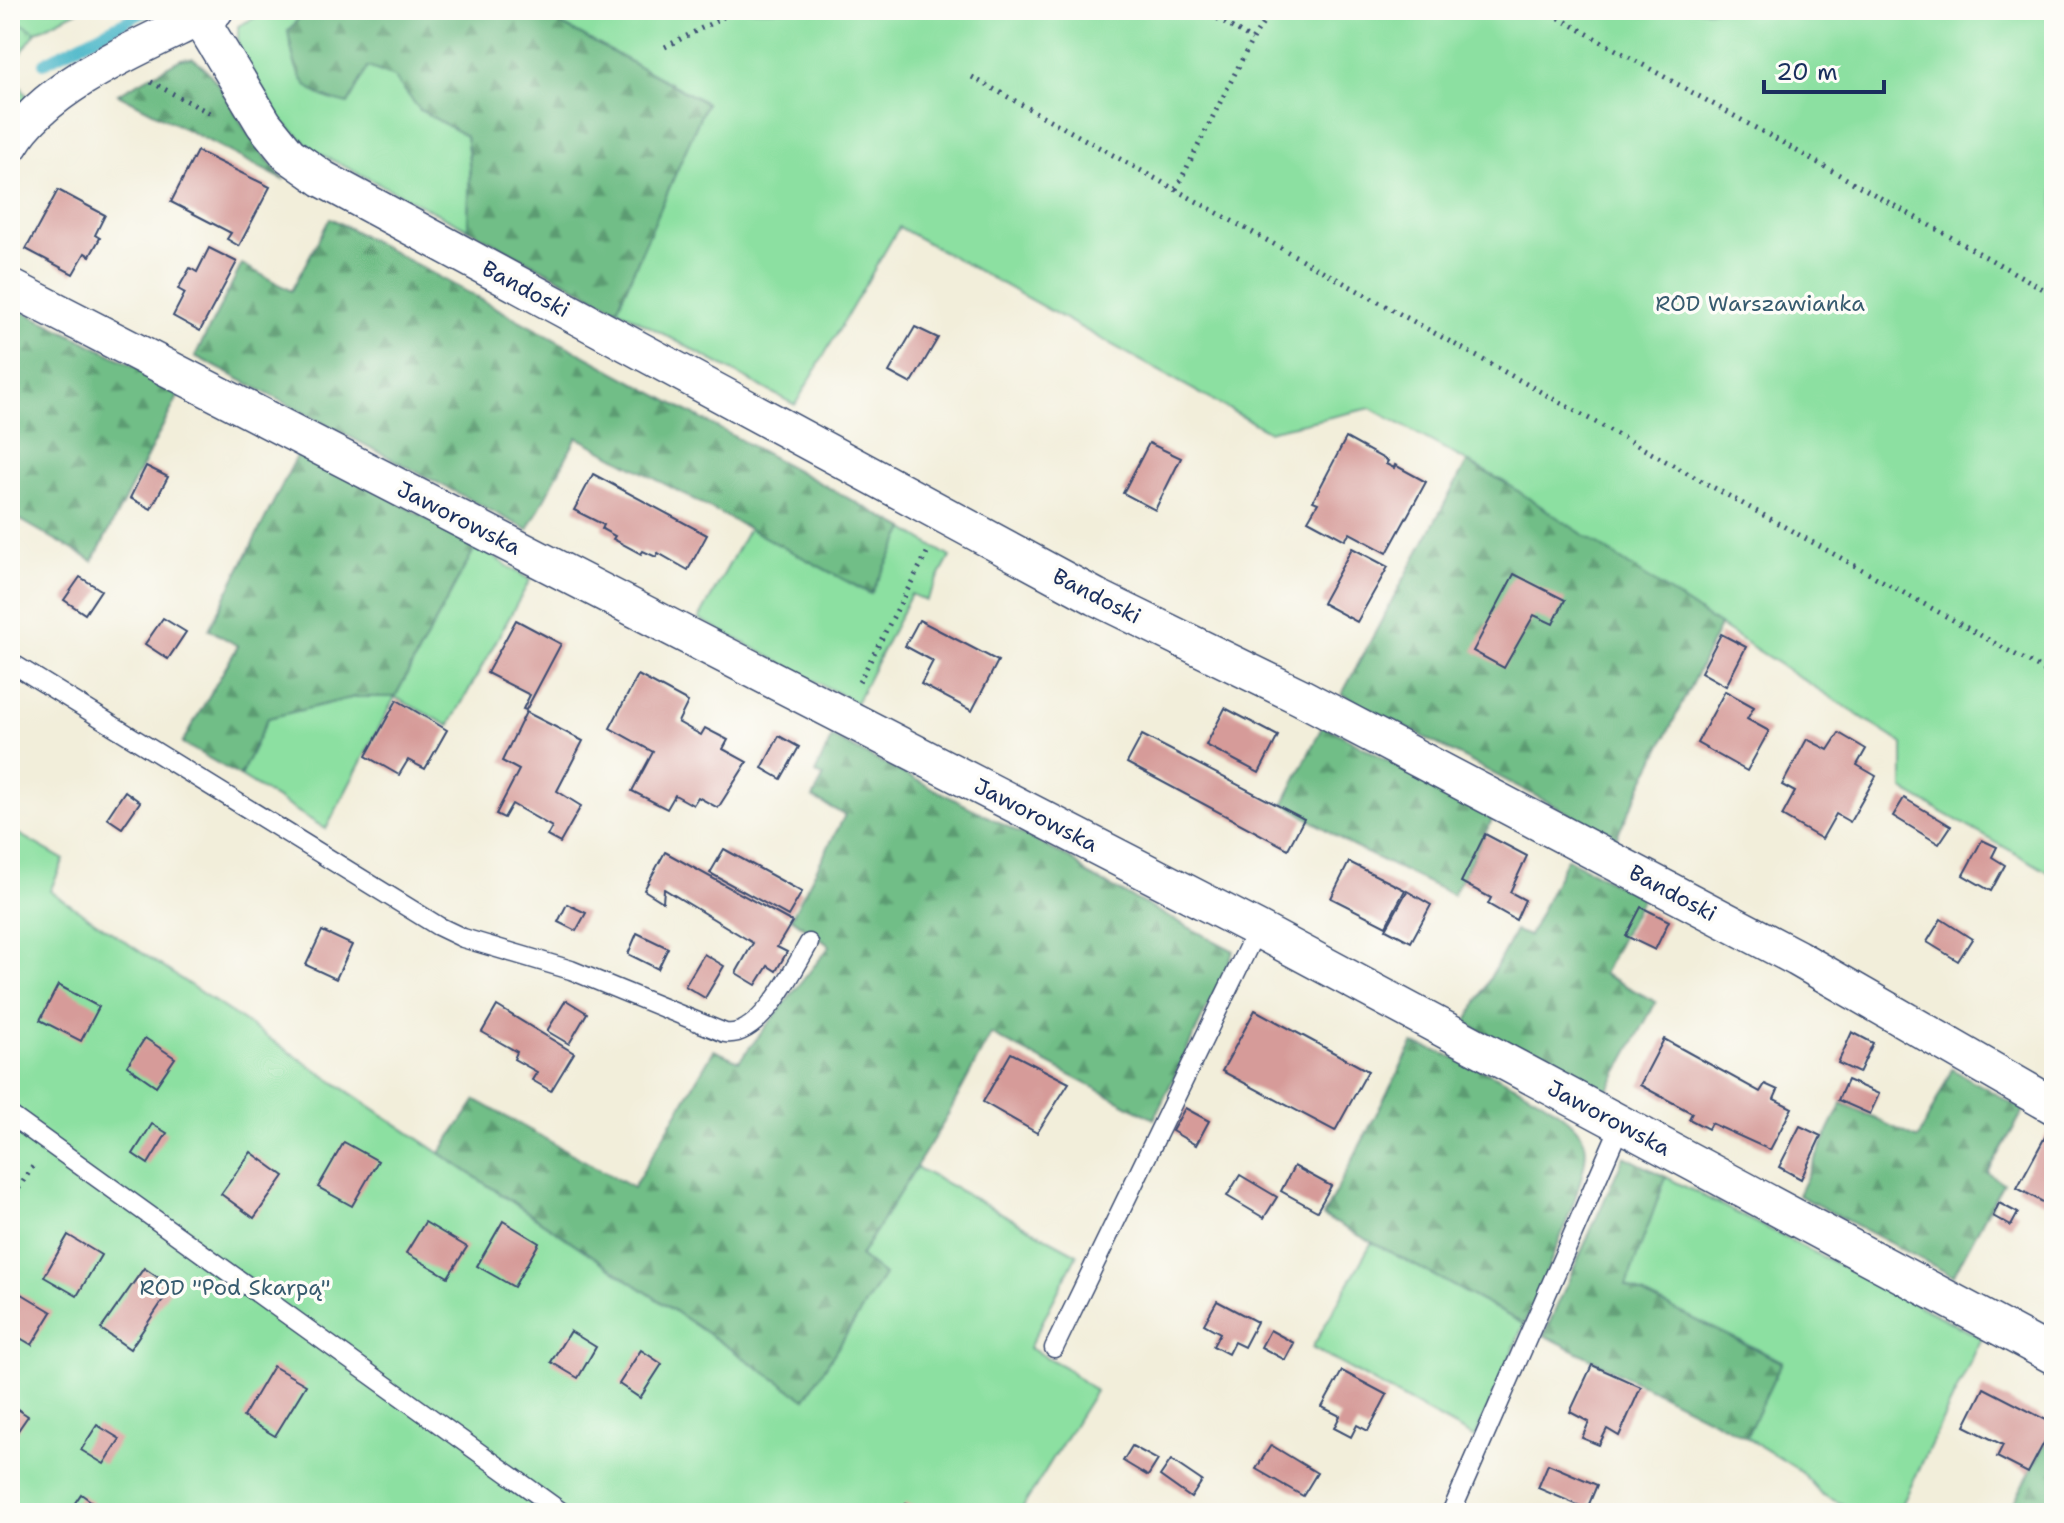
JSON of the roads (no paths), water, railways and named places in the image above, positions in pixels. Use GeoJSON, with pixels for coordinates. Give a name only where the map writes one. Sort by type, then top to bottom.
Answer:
{"type":"FeatureCollection","features":[{"type":"Feature","properties":{"kind":"street"},"geometry":{"type":"LineString","coordinates":[[10,145],[59,94],[208,14]]}},
{"type":"Feature","properties":{"kind":"street","name":"Bandoski"},"geometry":{"type":"LineString","coordinates":[[208,14],[264,124],[289,155],[323,179],[946,516],[1797,958],[2054,1106]]}},
{"type":"Feature","properties":{"kind":"street","name":"Jaworowska"},"geometry":{"type":"LineString","coordinates":[[10,287],[1257,929],[2054,1356]]}},
{"type":"Feature","properties":{"kind":"lane"},"geometry":{"type":"LineString","coordinates":[[10,662],[438,926],[463,938],[571,970],[725,1033],[739,1034],[748,1028],[778,997],[809,943]]}},
{"type":"Feature","properties":{"kind":"lane"},"geometry":{"type":"LineString","coordinates":[[1054,1348],[1257,929]]}},
{"type":"Feature","properties":{"kind":"lane"},"geometry":{"type":"LineString","coordinates":[[10,1115],[563,1513]]}},
{"type":"Feature","properties":{"kind":"lane"},"geometry":{"type":"LineString","coordinates":[[1451,1513],[1621,1124]]}},
{"type":"Feature","properties":{"kind":"waterway"},"geometry":{"type":"LineString","coordinates":[[44,63],[148,10]]}},
{"type":"Feature","properties":{"kind":"waterway"},"geometry":{"type":"LineString","coordinates":[[10,90],[14,87]]}},
{"type":"Feature","properties":{"kind":"park label","name":"ROD Warszawianka"},"geometry":{"type":"Point","coordinates":[1760,303]}},
{"type":"Feature","properties":{"kind":"park label","name":"ROD \"Pod Skarpą\""},"geometry":{"type":"Point","coordinates":[235,1287]}}]}
